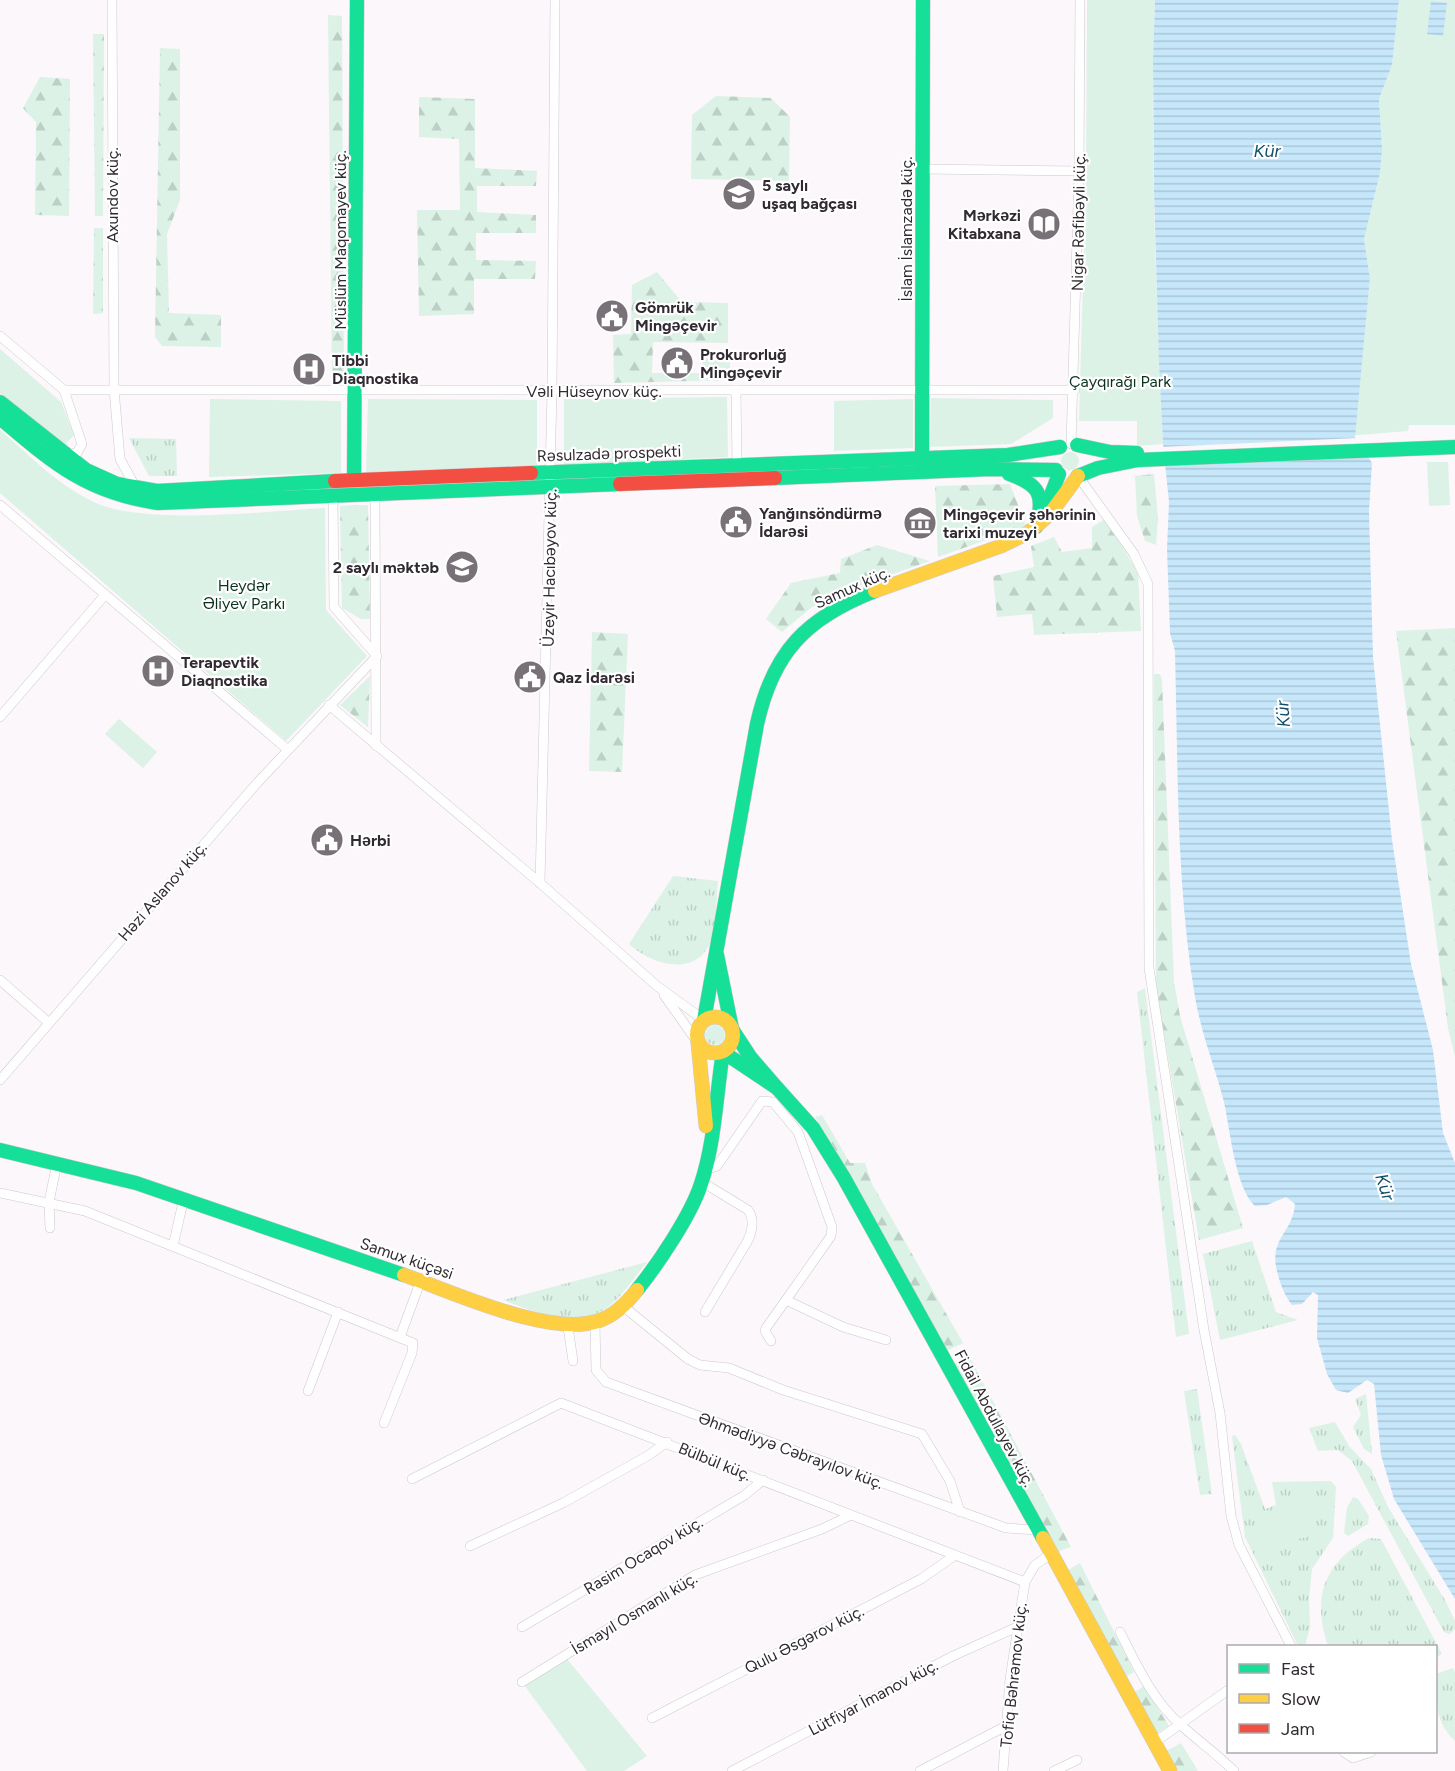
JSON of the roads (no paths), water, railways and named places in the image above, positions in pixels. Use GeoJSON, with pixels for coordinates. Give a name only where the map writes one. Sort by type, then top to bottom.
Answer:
{"type":"FeatureCollection","features":[{"type":"Feature","properties":{"kind":"main road","name":"Müslüm Maqomayev küç."},"geometry":{"type":"LineString","coordinates":[[354,480],[357,391],[357,0]]}},
{"type":"Feature","properties":{"kind":"main road","name":"İslam İslamzadə küç."},"geometry":{"type":"LineString","coordinates":[[922,457],[923,0]]}},
{"type":"Feature","properties":{"kind":"main road"},"geometry":{"type":"LineString","coordinates":[[0,402],[64,455],[101,478],[158,497]]}},
{"type":"Feature","properties":{"kind":"main road"},"geometry":{"type":"LineString","coordinates":[[0,418],[82,482],[113,495],[158,497]]}},
{"type":"Feature","properties":{"kind":"main road"},"geometry":{"type":"LineString","coordinates":[[1036,527],[1045,513],[1058,472],[1054,455],[1070,445],[1138,456],[1405,444],[1455,438]]}},
{"type":"Feature","properties":{"kind":"main road"},"geometry":{"type":"LineString","coordinates":[[1405,444],[1455,447]]}},
{"type":"Feature","properties":{"kind":"main road"},"geometry":{"type":"LineString","coordinates":[[1070,445],[1085,452],[1088,463],[1078,476]]}},
{"type":"Feature","properties":{"kind":"main road","name":"Rəsulzadə prospekti"},"geometry":{"type":"LineString","coordinates":[[158,497],[375,494],[737,465],[1020,454],[1070,445]]}},
{"type":"Feature","properties":{"kind":"main road"},"geometry":{"type":"LineString","coordinates":[[1058,472],[1068,478],[1078,476],[1138,456]]}},
{"type":"Feature","properties":{"kind":"main road"},"geometry":{"type":"LineString","coordinates":[[992,469],[1018,477],[1035,486],[1041,504],[1036,527]]}},
{"type":"Feature","properties":{"kind":"main road","name":"Rəsulzadə prospekti"},"geometry":{"type":"LineString","coordinates":[[158,497],[354,480],[550,479],[992,469],[1058,472]]}},
{"type":"Feature","properties":{"kind":"main road","name":"Samux küç."},"geometry":{"type":"LineString","coordinates":[[704,1020],[761,706],[773,671],[789,646],[815,621],[845,605],[1019,537],[1036,527],[1060,503],[1078,476]]}},
{"type":"Feature","properties":{"kind":"main road"},"geometry":{"type":"LineString","coordinates":[[708,1146],[723,1052],[733,1040],[717,955]]}},
{"type":"Feature","properties":{"kind":"main road"},"geometry":{"type":"LineString","coordinates":[[708,1146],[698,1043],[698,1028],[704,1020],[720,1017],[732,1029],[751,1058],[777,1088]]}},
{"type":"Feature","properties":{"kind":"main road"},"geometry":{"type":"LineString","coordinates":[[698,1043],[711,1053],[723,1052],[777,1088]]}},
{"type":"Feature","properties":{"kind":"main road","name":"Fidail Abdullayev küç."},"geometry":{"type":"LineString","coordinates":[[777,1088],[795,1106],[819,1138],[935,1341],[1036,1530],[1170,1771]]}},
{"type":"Feature","properties":{"kind":"main road","name":"Samux küçəsi"},"geometry":{"type":"LineString","coordinates":[[0,1150],[57,1163],[184,1198],[531,1319],[567,1327],[595,1323],[624,1307],[653,1269],[694,1200],[703,1176],[708,1146]]}},
{"type":"Feature","properties":{"kind":"street","name":"Axundov küç."},"geometry":{"type":"LineString","coordinates":[[112,0],[114,389],[120,459],[136,488]]}},
{"type":"Feature","properties":{"kind":"street","name":"Üzeyir Hacıbəyov küç."},"geometry":{"type":"LineString","coordinates":[[540,883],[552,392],[555,0]]}},
{"type":"Feature","properties":{"kind":"street","name":"Nigar Rəfibəyli küç."},"geometry":{"type":"LineString","coordinates":[[1070,445],[1075,390],[1080,0]]}},
{"type":"Feature","properties":{"kind":"street"},"geometry":{"type":"LineString","coordinates":[[923,169],[1079,171]]}},
{"type":"Feature","properties":{"kind":"street"},"geometry":{"type":"LineString","coordinates":[[0,336],[64,390],[82,444],[77,453],[64,455]]}},
{"type":"Feature","properties":{"kind":"street","name":"Vəli Hüseynov küç."},"geometry":{"type":"LineString","coordinates":[[64,390],[552,392],[1075,390]]}},
{"type":"Feature","properties":{"kind":"street"},"geometry":{"type":"LineString","coordinates":[[736,390],[737,465]]}},
{"type":"Feature","properties":{"kind":"street"},"geometry":{"type":"LineString","coordinates":[[1078,476],[1134,554],[1148,584],[1149,968],[1204,1330],[1220,1413],[1231,1516],[1239,1545],[1290,1645]]}},
{"type":"Feature","properties":{"kind":"street"},"geometry":{"type":"LineString","coordinates":[[376,746],[377,656],[375,494],[354,480],[333,496],[333,607],[377,656]]}},
{"type":"Feature","properties":{"kind":"street"},"geometry":{"type":"LineString","coordinates":[[1,507],[287,749]]}},
{"type":"Feature","properties":{"kind":"street"},"geometry":{"type":"LineString","coordinates":[[0,717],[105,595]]}},
{"type":"Feature","properties":{"kind":"street","name":"Həzi Aslanov küç."},"geometry":{"type":"LineString","coordinates":[[0,1080],[287,749],[377,656]]}},
{"type":"Feature","properties":{"kind":"street"},"geometry":{"type":"LineString","coordinates":[[329,705],[540,883],[657,986],[704,1020]]}},
{"type":"Feature","properties":{"kind":"street"},"geometry":{"type":"LineString","coordinates":[[0,980],[48,1022]]}},
{"type":"Feature","properties":{"kind":"street"},"geometry":{"type":"LineString","coordinates":[[657,986],[698,1043]]}},
{"type":"Feature","properties":{"kind":"street"},"geometry":{"type":"LineString","coordinates":[[705,1312],[747,1242],[751,1234],[752,1221],[748,1210],[703,1176],[717,1166],[762,1101],[772,1102],[798,1132],[832,1227],[831,1236],[766,1328],[765,1331],[771,1341]]}},
{"type":"Feature","properties":{"kind":"street"},"geometry":{"type":"LineString","coordinates":[[50,1228],[49,1202],[57,1163]]}},
{"type":"Feature","properties":{"kind":"street"},"geometry":{"type":"LineString","coordinates":[[0,1193],[85,1211],[413,1343],[414,1346],[384,1423]]}},
{"type":"Feature","properties":{"kind":"street"},"geometry":{"type":"LineString","coordinates":[[173,1246],[184,1198]]}},
{"type":"Feature","properties":{"kind":"street"},"geometry":{"type":"LineString","coordinates":[[400,1337],[421,1280]]}},
{"type":"Feature","properties":{"kind":"street"},"geometry":{"type":"LineString","coordinates":[[786,1300],[843,1327],[886,1340]]}},
{"type":"Feature","properties":{"kind":"street"},"geometry":{"type":"LineString","coordinates":[[624,1307],[688,1359],[700,1365],[729,1368],[783,1390],[922,1434],[950,1481],[960,1512]]}},
{"type":"Feature","properties":{"kind":"street"},"geometry":{"type":"LineString","coordinates":[[308,1391],[338,1312]]}},
{"type":"Feature","properties":{"kind":"street","name":"Əhmədiyyə Cəbrayılov küç."},"geometry":{"type":"LineString","coordinates":[[595,1323],[596,1370],[606,1382],[1006,1528],[1036,1530]]}},
{"type":"Feature","properties":{"kind":"street"},"geometry":{"type":"LineString","coordinates":[[567,1327],[573,1361]]}},
{"type":"Feature","properties":{"kind":"street","name":"Bülbül küç."},"geometry":{"type":"LineString","coordinates":[[412,1479],[534,1419],[558,1403],[667,1442],[1025,1582]]}},
{"type":"Feature","properties":{"kind":"street"},"geometry":{"type":"LineString","coordinates":[[470,1546],[563,1503],[656,1451],[667,1442]]}},
{"type":"Feature","properties":{"kind":"street","name":"Rasim Ocaqov küç."},"geometry":{"type":"LineString","coordinates":[[522,1627],[745,1495],[763,1480]]}},
{"type":"Feature","properties":{"kind":"street","name":"İsmayıl Osmanlı küç."},"geometry":{"type":"LineString","coordinates":[[522,1682],[694,1575],[801,1538],[851,1515]]}},
{"type":"Feature","properties":{"kind":"street","name":"Tofiq Bəhrəmov küç."},"geometry":{"type":"LineString","coordinates":[[1004,1771],[1006,1726],[1017,1627],[1025,1582],[1035,1565],[1051,1554]]}},
{"type":"Feature","properties":{"kind":"street","name":"Qulu Əsgərov küç."},"geometry":{"type":"LineString","coordinates":[[652,1718],[921,1579],[954,1556]]}},
{"type":"Feature","properties":{"kind":"street","name":"Lütfiyar İmanov küç."},"geometry":{"type":"LineString","coordinates":[[732,1771],[953,1656],[1017,1627]]}},
{"type":"Feature","properties":{"kind":"street"},"geometry":{"type":"LineString","coordinates":[[1120,1632],[1142,1676],[1181,1726],[1234,1771]]}},
{"type":"Feature","properties":{"kind":"street"},"geometry":{"type":"LineString","coordinates":[[1155,1743],[1227,1691]]}},
{"type":"Feature","properties":{"kind":"street"},"geometry":{"type":"LineString","coordinates":[[920,1771],[1006,1726]]}},
{"type":"Feature","properties":{"kind":"street"},"geometry":{"type":"LineString","coordinates":[[1346,1753],[1353,1758],[1368,1753]]}},
{"type":"Feature","properties":{"kind":"street"},"geometry":{"type":"LineString","coordinates":[[1054,1771],[1077,1760]]}},
{"type":"Feature","properties":{"kind":"water","name":"Kür"},"geometry":{"type":"Polygon","coordinates":[[[1155,0],[1399,0],[1392,65],[1379,99],[1382,149],[1380,173],[1364,239],[1370,278],[1355,437],[1372,463],[1369,511],[1373,657],[1392,840],[1411,964],[1433,1050],[1443,1133],[1455,1163],[1455,1599],[1394,1499],[1381,1455],[1374,1384],[1367,1380],[1348,1393],[1336,1390],[1327,1374],[1317,1338],[1318,1295],[1313,1292],[1302,1304],[1292,1305],[1287,1298],[1275,1263],[1278,1244],[1290,1223],[1295,1204],[1286,1197],[1267,1205],[1255,1206],[1248,1197],[1234,1157],[1224,1102],[1195,997],[1181,868],[1175,651],[1170,633],[1167,549],[1169,502],[1163,444],[1159,363],[1154,192],[1155,0]]]}},
{"type":"Feature","properties":{"kind":"water"},"geometry":{"type":"Polygon","coordinates":[[[1431,1],[1447,3],[1443,36],[1427,34],[1431,1]]]}},
{"type":"Feature","properties":{"kind":"place","name":"5 saylı uşaq bağçası"},"geometry":{"type":"Point","coordinates":[739,194]}},
{"type":"Feature","properties":{"kind":"place","name":"Mərkəzi Kitabxana"},"geometry":{"type":"Point","coordinates":[1044,224]}},
{"type":"Feature","properties":{"kind":"place","name":"Gömrük Mingəçevir"},"geometry":{"type":"Point","coordinates":[612,316]}},
{"type":"Feature","properties":{"kind":"place","name":"Prokurorluğ Mingəçevir"},"geometry":{"type":"Point","coordinates":[677,363]}},
{"type":"Feature","properties":{"kind":"place","name":"Tibbi Diaqnostika"},"geometry":{"type":"Point","coordinates":[309,369]}},
{"type":"Feature","properties":{"kind":"place","name":"Yanğınsöndürmə İdarəsi"},"geometry":{"type":"Point","coordinates":[736,522]}},
{"type":"Feature","properties":{"kind":"place","name":"Mingəçevir şəhərinin tarixi muzeyi"},"geometry":{"type":"Point","coordinates":[920,523]}},
{"type":"Feature","properties":{"kind":"place","name":"2 saylı məktəb"},"geometry":{"type":"Point","coordinates":[462,567]}},
{"type":"Feature","properties":{"kind":"place","name":"Terapevtik Diaqnostika"},"geometry":{"type":"Point","coordinates":[158,671]}},
{"type":"Feature","properties":{"kind":"place","name":"Qaz İdarəsi"},"geometry":{"type":"Point","coordinates":[530,677]}},
{"type":"Feature","properties":{"kind":"place","name":"Hərbi"},"geometry":{"type":"Point","coordinates":[327,840]}},
{"type":"Feature","properties":{"kind":"park label","name":"Çayqırağı Park"},"geometry":{"type":"Point","coordinates":[1120,381]}},
{"type":"Feature","properties":{"kind":"park label","name":"Heydər Əliyev Parkı"},"geometry":{"type":"Point","coordinates":[244,594]}}]}
